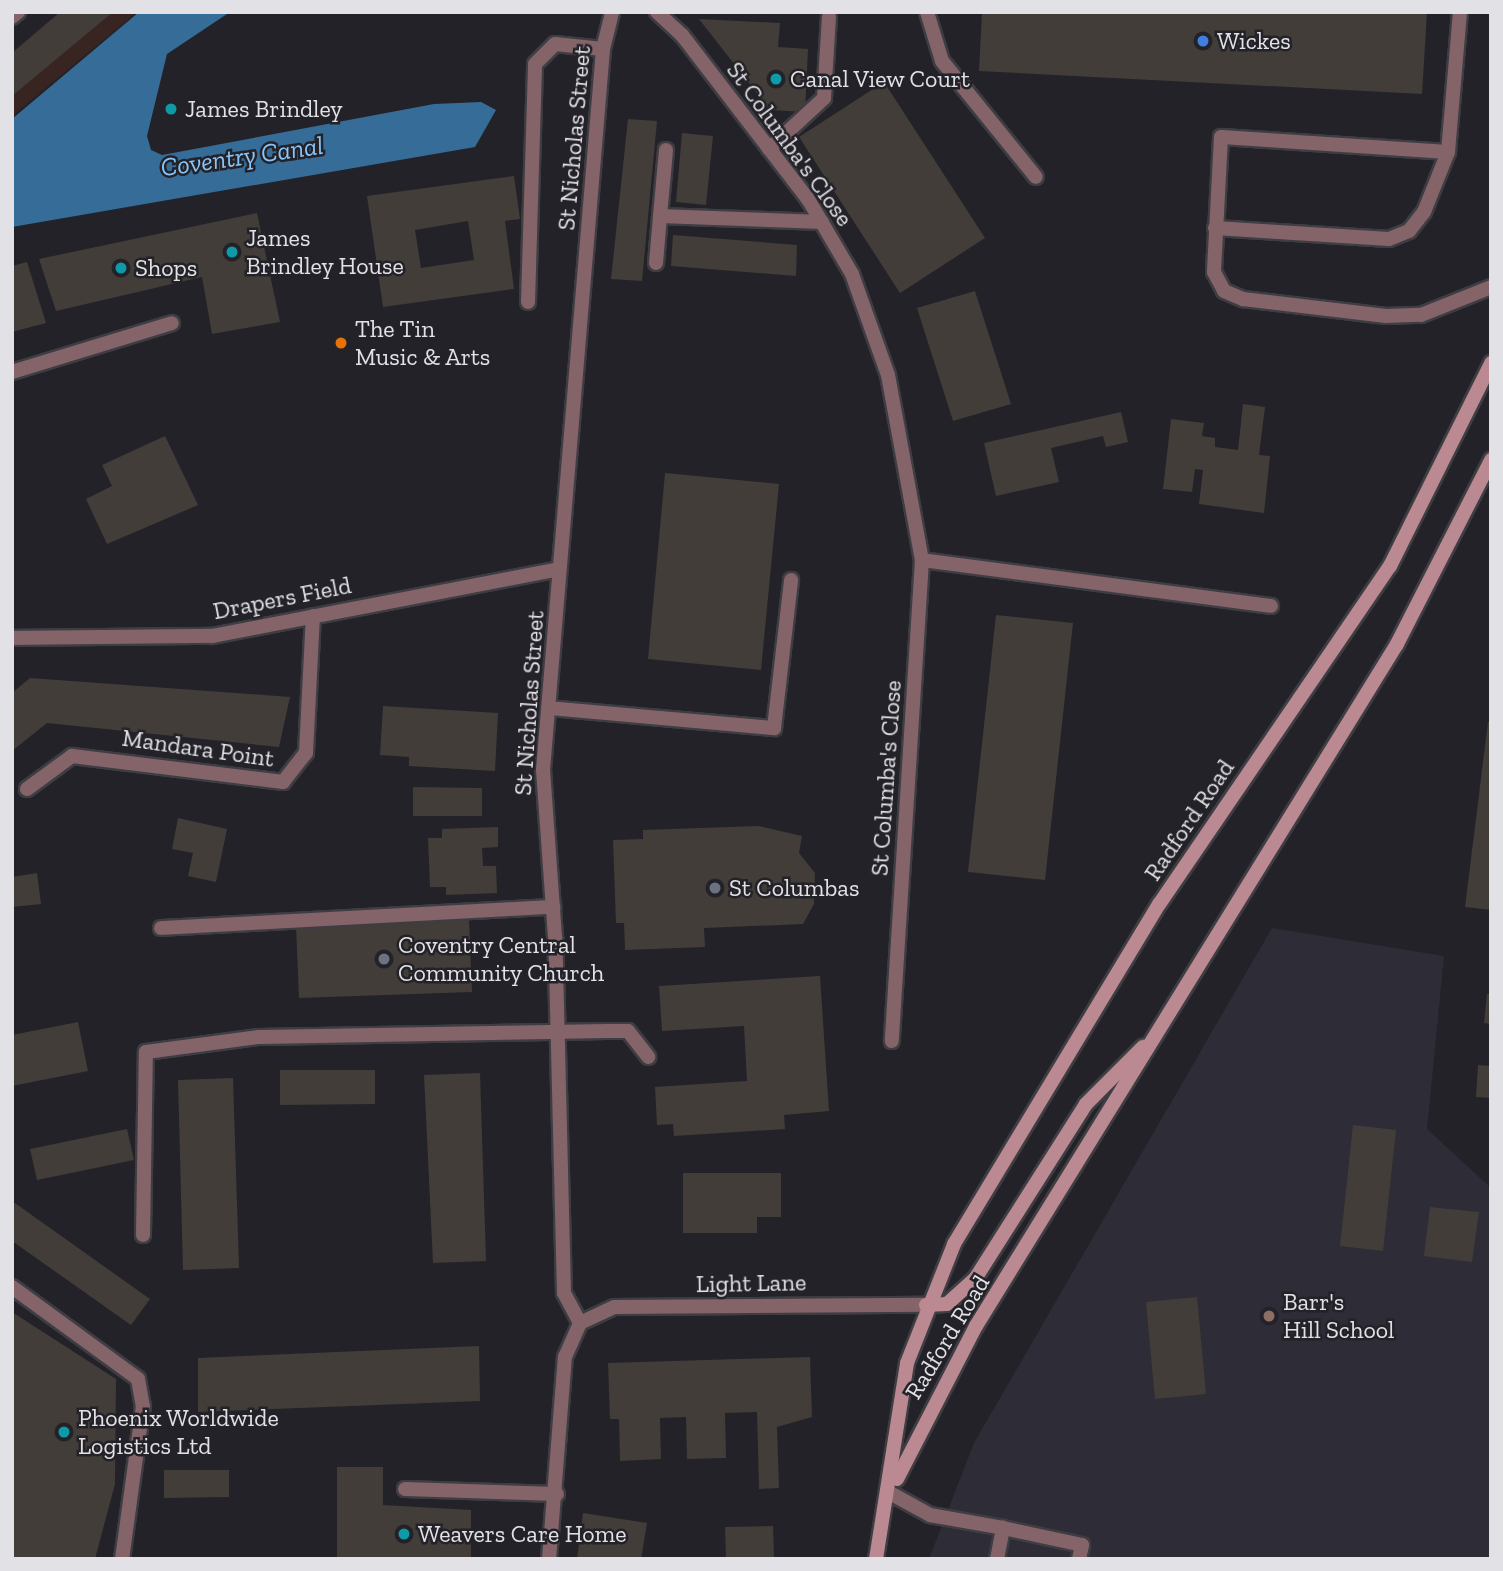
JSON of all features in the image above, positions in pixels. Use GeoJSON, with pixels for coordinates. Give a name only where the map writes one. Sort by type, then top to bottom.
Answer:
{"type":"FeatureCollection","features":[{"type":"Feature","properties":{"kind":"main road","name":"Radford Road"},"geometry":{"type":"LineString","coordinates":[[876,1559],[890,1493],[907,1363],[926,1304],[954,1244],[1160,903],[1390,566],[1491,363]]}},
{"type":"Feature","properties":{"kind":"main road","name":"Radford Road"},"geometry":{"type":"LineString","coordinates":[[890,1493],[976,1326],[1162,1029],[1397,644],[1491,460]]}},
{"type":"Feature","properties":{"kind":"main road","name":"Radford Road"},"geometry":{"type":"LineString","coordinates":[[926,1304],[947,1304],[975,1279],[1086,1104],[1162,1029]]}},
{"type":"Feature","properties":{"kind":"street"},"geometry":{"type":"LineString","coordinates":[[12,18],[18,12]]}},
{"type":"Feature","properties":{"kind":"street","name":"St Nicholas Street"},"geometry":{"type":"LineString","coordinates":[[580,1323],[564,1293],[553,907],[543,770],[603,49],[612,12]]}},
{"type":"Feature","properties":{"kind":"street","name":"St Columba's Close"},"geometry":{"type":"LineString","coordinates":[[657,12],[769,149],[822,222],[852,274],[888,375],[922,559],[892,1041]]}},
{"type":"Feature","properties":{"kind":"street"},"geometry":{"type":"LineString","coordinates":[[927,12],[942,61],[1036,177]]}},
{"type":"Feature","properties":{"kind":"street"},"geometry":{"type":"LineString","coordinates":[[1215,228],[1389,239],[1409,231],[1424,212],[1448,152],[1460,12]]}},
{"type":"Feature","properties":{"kind":"street"},"geometry":{"type":"LineString","coordinates":[[769,149],[824,99],[829,17]]}},
{"type":"Feature","properties":{"kind":"street"},"geometry":{"type":"LineString","coordinates":[[528,302],[535,64],[555,44],[603,49]]}},
{"type":"Feature","properties":{"kind":"street"},"geometry":{"type":"LineString","coordinates":[[1448,152],[1221,137],[1214,272],[1224,291],[1243,299],[1422,315],[1491,287]]}},
{"type":"Feature","properties":{"kind":"street"},"geometry":{"type":"LineString","coordinates":[[656,263],[666,150]]}},
{"type":"Feature","properties":{"kind":"street"},"geometry":{"type":"LineString","coordinates":[[660,216],[822,222]]}},
{"type":"Feature","properties":{"kind":"street"},"geometry":{"type":"LineString","coordinates":[[12,372],[172,323]]}},
{"type":"Feature","properties":{"kind":"street"},"geometry":{"type":"LineString","coordinates":[[922,559],[1271,606]]}},
{"type":"Feature","properties":{"kind":"street","name":"Drapers Field"},"geometry":{"type":"LineString","coordinates":[[12,638],[212,635],[559,569]]}},
{"type":"Feature","properties":{"kind":"street"},"geometry":{"type":"LineString","coordinates":[[549,708],[774,728],[791,580]]}},
{"type":"Feature","properties":{"kind":"street","name":"Mandara Point"},"geometry":{"type":"LineString","coordinates":[[27,789],[72,756],[283,782],[306,753],[313,616]]}},
{"type":"Feature","properties":{"kind":"street"},"geometry":{"type":"LineString","coordinates":[[161,928],[553,907]]}},
{"type":"Feature","properties":{"kind":"street"},"geometry":{"type":"LineString","coordinates":[[143,1235],[146,1052],[259,1037],[628,1031],[648,1057]]}},
{"type":"Feature","properties":{"kind":"street"},"geometry":{"type":"LineString","coordinates":[[12,1287],[138,1379],[143,1406],[122,1559]]}},
{"type":"Feature","properties":{"kind":"street","name":"Light Lane"},"geometry":{"type":"LineString","coordinates":[[580,1323],[615,1307],[926,1304]]}},
{"type":"Feature","properties":{"kind":"street"},"geometry":{"type":"LineString","coordinates":[[549,1559],[557,1494],[565,1357],[580,1323]]}},
{"type":"Feature","properties":{"kind":"street"},"geometry":{"type":"LineString","coordinates":[[405,1489],[557,1494]]}},
{"type":"Feature","properties":{"kind":"street"},"geometry":{"type":"LineString","coordinates":[[890,1493],[930,1515],[1082,1545],[1079,1559]]}},
{"type":"Feature","properties":{"kind":"street"},"geometry":{"type":"LineString","coordinates":[[997,1559],[1003,1528]]}},
{"type":"Feature","properties":{"kind":"shaded area"},"geometry":{"type":"Polygon","coordinates":[[[60,12],[137,12],[12,116],[12,53],[60,12]]]}},
{"type":"Feature","properties":{"kind":"shaded area","name":"Barr's Hill School"},"geometry":{"type":"Polygon","coordinates":[[[1272,928],[1444,956],[1427,1129],[1491,1188],[1491,1559],[929,1559],[974,1443],[1272,928]]]}},
{"type":"Feature","properties":{"kind":"water","name":"Coventry Canal"},"geometry":{"type":"Polygon","coordinates":[[[139,12],[230,12],[167,54],[147,136],[151,150],[162,155],[434,104],[481,102],[496,110],[475,147],[12,227],[12,119],[139,12]]]}},
{"type":"Feature","properties":{"kind":"building"},"geometry":{"type":"Polygon","coordinates":[[[60,12],[113,12],[12,96],[12,53],[60,12]]]}},
{"type":"Feature","properties":{"kind":"building","name":"Wickes"},"geometry":{"type":"Polygon","coordinates":[[[982,12],[1427,12],[1422,94],[979,71],[982,12]]]}},
{"type":"Feature","properties":{"kind":"building","name":"Canal View Court"},"geometry":{"type":"Polygon","coordinates":[[[699,19],[780,23],[778,47],[808,49],[805,112],[770,110],[699,19]]]}},
{"type":"Feature","properties":{"kind":"building"},"geometry":{"type":"Polygon","coordinates":[[[884,82],[985,238],[900,293],[799,137],[884,82]]]}},
{"type":"Feature","properties":{"kind":"building"},"geometry":{"type":"Polygon","coordinates":[[[628,119],[657,121],[642,281],[611,279],[628,119]]]}},
{"type":"Feature","properties":{"kind":"building"},"geometry":{"type":"Polygon","coordinates":[[[682,133],[713,136],[706,205],[676,202],[682,133]]]}},
{"type":"Feature","properties":{"kind":"building"},"geometry":{"type":"Polygon","coordinates":[[[514,176],[520,219],[505,221],[514,289],[383,307],[367,196],[514,176]],[[468,221],[415,230],[421,268],[474,260],[468,221]]]}},
{"type":"Feature","properties":{"kind":"building"},"geometry":{"type":"Polygon","coordinates":[[[257,213],[280,322],[212,334],[202,277],[56,311],[39,259],[257,213]]]}},
{"type":"Feature","properties":{"kind":"building"},"geometry":{"type":"Polygon","coordinates":[[[673,235],[797,245],[796,276],[671,266],[673,235]]]}},
{"type":"Feature","properties":{"kind":"building"},"geometry":{"type":"Polygon","coordinates":[[[27,262],[46,323],[12,332],[12,266],[27,262]]]}},
{"type":"Feature","properties":{"kind":"building"},"geometry":{"type":"Polygon","coordinates":[[[975,291],[1011,404],[953,421],[917,308],[975,291]]]}},
{"type":"Feature","properties":{"kind":"building"},"geometry":{"type":"Polygon","coordinates":[[[1243,404],[1265,407],[1259,455],[1270,456],[1264,513],[1199,504],[1203,470],[1195,469],[1192,492],[1163,489],[1171,419],[1204,423],[1202,436],[1215,438],[1215,447],[1238,450],[1243,404]]]}},
{"type":"Feature","properties":{"kind":"building"},"geometry":{"type":"Polygon","coordinates":[[[1121,412],[1128,442],[1106,447],[1103,436],[1051,448],[1059,482],[996,496],[984,443],[1121,412]]]}},
{"type":"Feature","properties":{"kind":"building"},"geometry":{"type":"Polygon","coordinates":[[[165,436],[198,505],[107,544],[86,499],[112,486],[102,465],[165,436]]]}},
{"type":"Feature","properties":{"kind":"building"},"geometry":{"type":"Polygon","coordinates":[[[665,473],[779,484],[761,670],[648,659],[665,473]]]}},
{"type":"Feature","properties":{"kind":"building"},"geometry":{"type":"Polygon","coordinates":[[[996,615],[1073,623],[1045,880],[968,872],[996,615]]]}},
{"type":"Feature","properties":{"kind":"building"},"geometry":{"type":"Polygon","coordinates":[[[30,678],[290,697],[279,747],[47,723],[12,751],[12,693],[30,678]]]}},
{"type":"Feature","properties":{"kind":"building"},"geometry":{"type":"Polygon","coordinates":[[[383,706],[498,713],[495,771],[409,766],[409,757],[380,755],[383,706]]]}},
{"type":"Feature","properties":{"kind":"building"},"geometry":{"type":"Polygon","coordinates":[[[1488,722],[1491,722],[1491,910],[1465,907],[1488,722]]]}},
{"type":"Feature","properties":{"kind":"building"},"geometry":{"type":"Polygon","coordinates":[[[413,787],[482,788],[482,816],[413,816],[413,787]]]}},
{"type":"Feature","properties":{"kind":"building"},"geometry":{"type":"Polygon","coordinates":[[[178,818],[227,829],[216,882],[188,876],[193,853],[172,849],[178,818]]]}},
{"type":"Feature","properties":{"kind":"building","name":"St Columbas"},"geometry":{"type":"Polygon","coordinates":[[[759,826],[802,836],[799,853],[815,873],[814,904],[803,924],[704,928],[705,947],[625,950],[624,923],[616,923],[613,840],[643,839],[643,830],[759,826]]]}},
{"type":"Feature","properties":{"kind":"building"},"geometry":{"type":"Polygon","coordinates":[[[498,827],[498,847],[482,848],[483,866],[496,866],[497,893],[446,895],[446,887],[430,887],[428,838],[442,838],[442,829],[498,827]]]}},
{"type":"Feature","properties":{"kind":"building"},"geometry":{"type":"Polygon","coordinates":[[[37,873],[41,904],[12,907],[12,877],[37,873]]]}},
{"type":"Feature","properties":{"kind":"building","name":"Coventry Central Community Church"},"geometry":{"type":"Polygon","coordinates":[[[469,920],[472,992],[299,998],[296,926],[469,920]]]}},
{"type":"Feature","properties":{"kind":"building"},"geometry":{"type":"Polygon","coordinates":[[[820,976],[829,1111],[784,1115],[785,1129],[674,1136],[673,1124],[657,1125],[655,1087],[747,1081],[744,1026],[662,1031],[659,986],[820,976]]]}},
{"type":"Feature","properties":{"kind":"building"},"geometry":{"type":"Polygon","coordinates":[[[1487,994],[1491,994],[1491,1024],[1484,1023],[1487,994]]]}},
{"type":"Feature","properties":{"kind":"building"},"geometry":{"type":"Polygon","coordinates":[[[78,1022],[88,1071],[12,1086],[12,1035],[78,1022]]]}},
{"type":"Feature","properties":{"kind":"building"},"geometry":{"type":"Polygon","coordinates":[[[1478,1065],[1491,1066],[1491,1098],[1476,1097],[1478,1065]]]}},
{"type":"Feature","properties":{"kind":"building"},"geometry":{"type":"Polygon","coordinates":[[[280,1070],[375,1070],[375,1104],[280,1105],[280,1070]]]}},
{"type":"Feature","properties":{"kind":"building"},"geometry":{"type":"Polygon","coordinates":[[[480,1073],[486,1261],[433,1263],[424,1075],[480,1073]]]}},
{"type":"Feature","properties":{"kind":"building"},"geometry":{"type":"Polygon","coordinates":[[[233,1078],[239,1268],[183,1270],[178,1080],[233,1078]]]}},
{"type":"Feature","properties":{"kind":"building"},"geometry":{"type":"Polygon","coordinates":[[[1353,1125],[1396,1130],[1383,1251],[1340,1246],[1353,1125]]]}},
{"type":"Feature","properties":{"kind":"building"},"geometry":{"type":"Polygon","coordinates":[[[127,1129],[134,1160],[37,1180],[30,1149],[127,1129]]]}},
{"type":"Feature","properties":{"kind":"building"},"geometry":{"type":"Polygon","coordinates":[[[683,1173],[781,1173],[781,1217],[757,1217],[757,1233],[683,1233],[683,1173]]]}},
{"type":"Feature","properties":{"kind":"building"},"geometry":{"type":"Polygon","coordinates":[[[12,1201],[150,1299],[131,1325],[12,1241],[12,1201]]]}},
{"type":"Feature","properties":{"kind":"building"},"geometry":{"type":"Polygon","coordinates":[[[1430,1207],[1479,1212],[1472,1262],[1424,1256],[1430,1207]]]}},
{"type":"Feature","properties":{"kind":"building"},"geometry":{"type":"Polygon","coordinates":[[[1197,1297],[1206,1394],[1155,1399],[1146,1302],[1197,1297]]]}},
{"type":"Feature","properties":{"kind":"building","name":"Phoenix Worldwide Logistics Ltd"},"geometry":{"type":"Polygon","coordinates":[[[12,1312],[116,1379],[115,1484],[95,1559],[12,1559],[12,1312]]]}},
{"type":"Feature","properties":{"kind":"building"},"geometry":{"type":"Polygon","coordinates":[[[479,1346],[480,1401],[198,1412],[198,1358],[479,1346]]]}},
{"type":"Feature","properties":{"kind":"building"},"geometry":{"type":"Polygon","coordinates":[[[810,1357],[812,1417],[777,1427],[779,1488],[759,1489],[757,1412],[725,1413],[726,1458],[687,1459],[686,1417],[660,1418],[661,1459],[620,1461],[619,1419],[610,1419],[608,1363],[810,1357]]]}},
{"type":"Feature","properties":{"kind":"building","name":"Weavers Care Home"},"geometry":{"type":"Polygon","coordinates":[[[337,1467],[383,1467],[383,1505],[471,1510],[471,1559],[337,1559],[337,1467]]]}},
{"type":"Feature","properties":{"kind":"building"},"geometry":{"type":"Polygon","coordinates":[[[164,1470],[229,1470],[229,1497],[164,1498],[164,1470]]]}},
{"type":"Feature","properties":{"kind":"building"},"geometry":{"type":"Polygon","coordinates":[[[583,1513],[647,1523],[641,1559],[577,1559],[583,1513]]]}},
{"type":"Feature","properties":{"kind":"building"},"geometry":{"type":"Polygon","coordinates":[[[773,1526],[774,1559],[726,1559],[725,1527],[773,1526]]]}},
{"type":"Feature","properties":{"kind":"place","name":"Wickes"},"geometry":{"type":"Point","coordinates":[1203,41]}},
{"type":"Feature","properties":{"kind":"place","name":"Canal View Court"},"geometry":{"type":"Point","coordinates":[776,79]}},
{"type":"Feature","properties":{"kind":"place","name":"James Brindley"},"geometry":{"type":"Point","coordinates":[171,109]}},
{"type":"Feature","properties":{"kind":"place","name":"James Brindley House"},"geometry":{"type":"Point","coordinates":[232,252]}},
{"type":"Feature","properties":{"kind":"place","name":"Shops"},"geometry":{"type":"Point","coordinates":[121,268]}},
{"type":"Feature","properties":{"kind":"place","name":"The Tin Music & Arts"},"geometry":{"type":"Point","coordinates":[341,343]}},
{"type":"Feature","properties":{"kind":"place","name":"St Columbas"},"geometry":{"type":"Point","coordinates":[715,888]}},
{"type":"Feature","properties":{"kind":"place","name":"Coventry Central Community Church"},"geometry":{"type":"Point","coordinates":[384,959]}},
{"type":"Feature","properties":{"kind":"place","name":"Barr's Hill School"},"geometry":{"type":"Point","coordinates":[1269,1316]}},
{"type":"Feature","properties":{"kind":"place","name":"Phoenix Worldwide Logistics Ltd"},"geometry":{"type":"Point","coordinates":[64,1432]}},
{"type":"Feature","properties":{"kind":"place","name":"Weavers Care Home"},"geometry":{"type":"Point","coordinates":[404,1534]}}]}
